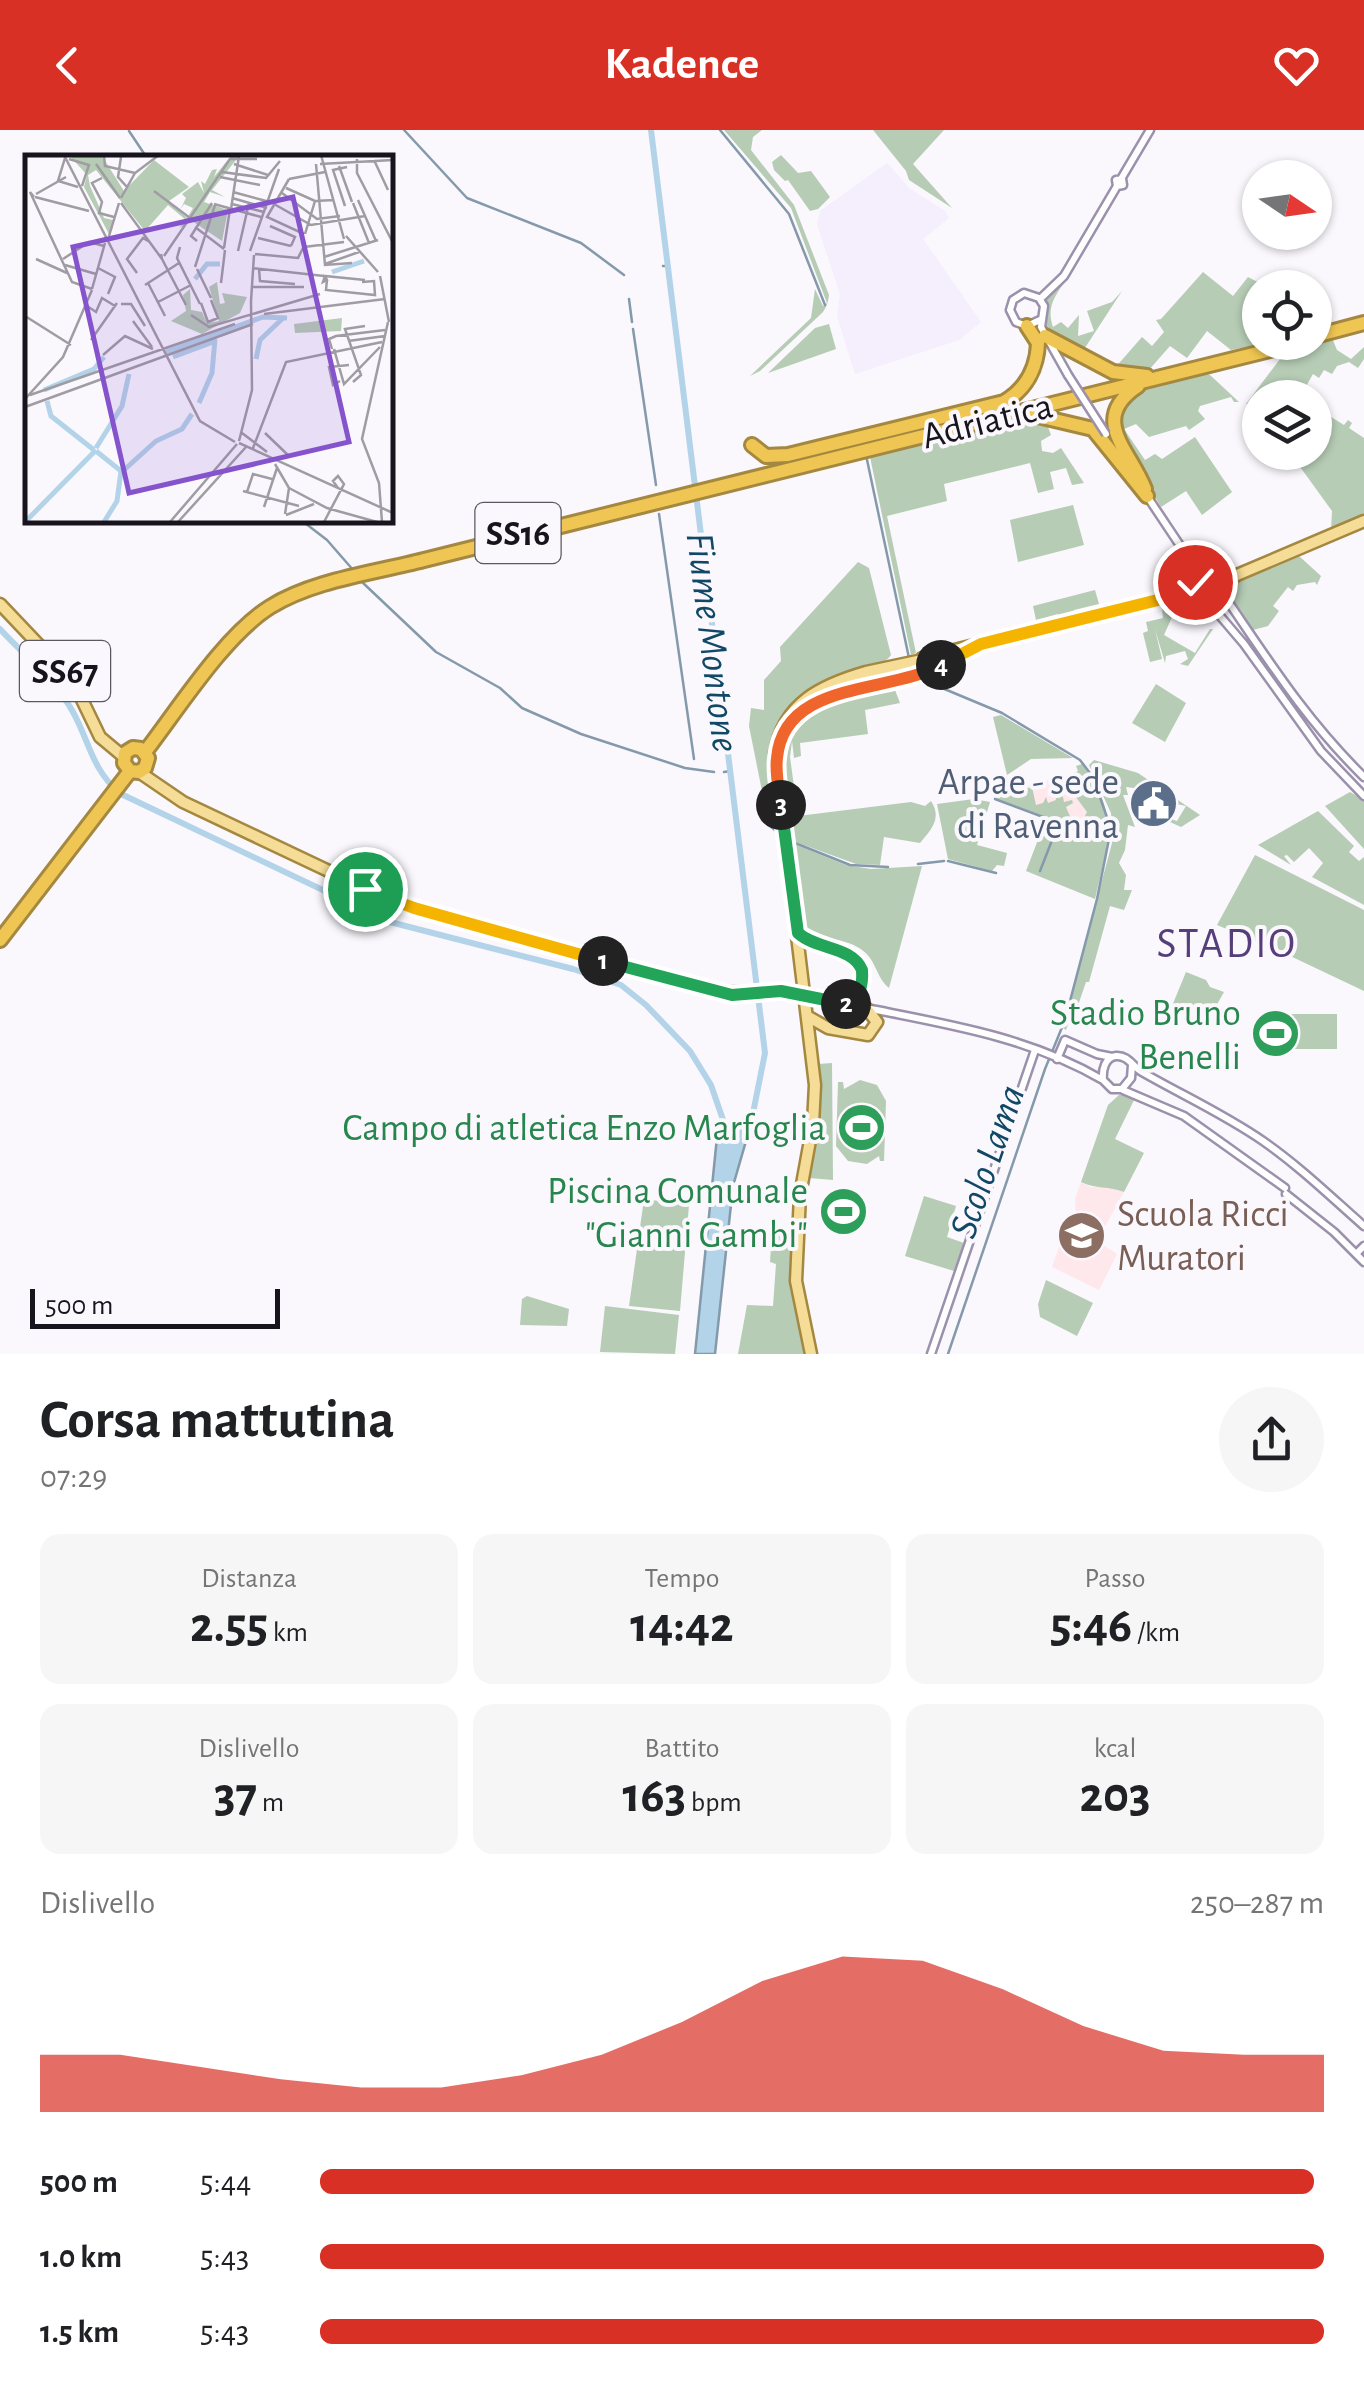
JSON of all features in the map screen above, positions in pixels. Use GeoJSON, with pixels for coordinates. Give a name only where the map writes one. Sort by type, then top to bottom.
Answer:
{"type":"FeatureCollection","features":[{"type":"Feature","properties":{"kind":"highway"},"geometry":{"type":"LineString","coordinates":[[764,472],[869,445],[1004,402],[1025,385],[1038,348],[1033,324]]}},
{"type":"Feature","properties":{"kind":"highway"},"geometry":{"type":"LineString","coordinates":[[1332,333],[1364,325]]}},
{"type":"Feature","properties":{"kind":"highway","name":"SS16"},"geometry":{"type":"LineString","coordinates":[[1046,338],[1113,372],[1150,378]]}},
{"type":"Feature","properties":{"kind":"highway","name":"Adriatica"},"geometry":{"type":"LineString","coordinates":[[131,762],[249,623],[288,598],[367,573],[1242,354]]}},
{"type":"Feature","properties":{"kind":"highway","name":"Adriatica"},"geometry":{"type":"LineString","coordinates":[[747,478],[1047,400],[1242,356]]}},
{"type":"Feature","properties":{"kind":"highway"},"geometry":{"type":"LineString","coordinates":[[1147,496],[1116,434],[1114,417],[1125,397],[1150,378]]}},
{"type":"Feature","properties":{"kind":"highway"},"geometry":{"type":"LineString","coordinates":[[972,410],[1047,400]]}},
{"type":"Feature","properties":{"kind":"highway","name":"SS16"},"geometry":{"type":"LineString","coordinates":[[958,426],[1023,413],[1086,425],[1101,435],[1147,496]]}},
{"type":"Feature","properties":{"kind":"highway"},"geometry":{"type":"LineString","coordinates":[[752,445],[762,455],[778,457],[869,445]]}},
{"type":"Feature","properties":{"kind":"highway","name":"SS16"},"geometry":{"type":"LineString","coordinates":[[1,933],[131,762]]}},
{"type":"Feature","properties":{"kind":"main road"},"geometry":{"type":"LineString","coordinates":[[811,1354],[796,1281],[800,1195],[815,1109],[810,1043],[816,1024],[802,970],[805,949],[798,933],[776,762],[780,732],[797,706],[826,685],[866,672],[1178,595],[1238,575],[1364,521]]}},
{"type":"Feature","properties":{"kind":"main road"},"geometry":{"type":"LineString","coordinates":[[1203,586],[1216,601],[1238,575]]}},
{"type":"Feature","properties":{"kind":"main road"},"geometry":{"type":"LineString","coordinates":[[1203,586],[1223,590]]}},
{"type":"Feature","properties":{"kind":"main road","name":"SS67"},"geometry":{"type":"LineString","coordinates":[[0,604],[73,681],[100,737],[131,762]]}},
{"type":"Feature","properties":{"kind":"main road"},"geometry":{"type":"LineString","coordinates":[[776,762],[788,726],[803,710],[824,700],[920,674],[981,644]]}},
{"type":"Feature","properties":{"kind":"main road"},"geometry":{"type":"LineString","coordinates":[[914,660],[930,660],[920,674]]}},
{"type":"Feature","properties":{"kind":"main road"},"geometry":{"type":"LineString","coordinates":[[866,672],[864,682],[870,687]]}},
{"type":"Feature","properties":{"kind":"main road"},"geometry":{"type":"LineString","coordinates":[[131,762],[179,800],[392,900],[720,992],[745,995],[775,991],[865,1008]]}},
{"type":"Feature","properties":{"kind":"main road"},"geometry":{"type":"LineString","coordinates":[[805,949],[828,950],[858,960],[863,974],[859,992],[847,1004]]}},
{"type":"Feature","properties":{"kind":"main road"},"geometry":{"type":"LineString","coordinates":[[816,1024],[864,1036],[872,1033],[877,1022],[865,1008],[859,992]]}},
{"type":"Feature","properties":{"kind":"street"},"geometry":{"type":"LineString","coordinates":[[1040,299],[1064,276],[1150,130]]}},
{"type":"Feature","properties":{"kind":"street"},"geometry":{"type":"LineString","coordinates":[[1040,299],[1024,293],[1013,300],[1013,319],[1033,324],[1046,338],[1191,560],[1217,610],[1315,742],[1364,796]]}},
{"type":"Feature","properties":{"kind":"street"},"geometry":{"type":"LineString","coordinates":[[1033,324],[1044,311],[1040,299]]}},
{"type":"Feature","properties":{"kind":"street"},"geometry":{"type":"LineString","coordinates":[[1223,590],[1278,678],[1316,728],[1364,777]]}},
{"type":"Feature","properties":{"kind":"street"},"geometry":{"type":"LineString","coordinates":[[1232,630],[1232,621],[1243,622]]}},
{"type":"Feature","properties":{"kind":"street"},"geometry":{"type":"LineString","coordinates":[[1309,734],[1315,733],[1316,728]]}},
{"type":"Feature","properties":{"kind":"street"},"geometry":{"type":"LineString","coordinates":[[1315,742],[1324,736]]}},
{"type":"Feature","properties":{"kind":"street"},"geometry":{"type":"LineString","coordinates":[[865,1008],[972,1029],[1057,1059],[1102,1080],[1112,1089],[1122,1089],[1170,1108],[1283,1189],[1364,1262]]}},
{"type":"Feature","properties":{"kind":"street"},"geometry":{"type":"LineString","coordinates":[[877,1022],[885,1015],[896,1014]]}},
{"type":"Feature","properties":{"kind":"street"},"geometry":{"type":"LineString","coordinates":[[1057,1059],[1065,1040],[1097,1054],[1126,1058],[1266,1143],[1364,1226]]}},
{"type":"Feature","properties":{"kind":"street"},"geometry":{"type":"LineString","coordinates":[[932,1354],[1039,1052]]}},
{"type":"Feature","properties":{"kind":"street"},"geometry":{"type":"LineString","coordinates":[[1102,1080],[1112,1057]]}},
{"type":"Feature","properties":{"kind":"street"},"geometry":{"type":"LineString","coordinates":[[1122,1089],[1131,1078],[1132,1065]]}},
{"type":"Feature","properties":{"kind":"street"},"geometry":{"type":"LineString","coordinates":[[1166,1084],[1170,1108]]}},
{"type":"Feature","properties":{"kind":"street"},"geometry":{"type":"LineString","coordinates":[[1357,1253],[1364,1246]]}},
{"type":"Feature","properties":{"kind":"shaded area"},"geometry":{"type":"Polygon","coordinates":[[[887,163],[909,188],[945,211],[949,218],[923,239],[981,322],[959,340],[855,374],[837,316],[840,294],[817,224],[820,211],[887,163]]]}},
{"type":"Feature","properties":{"kind":"shaded area"},"geometry":{"type":"Polygon","coordinates":[[[1079,772],[1103,830],[993,797],[1013,790],[1016,793],[1021,787],[1079,772]]]}},
{"type":"Feature","properties":{"kind":"shaded area","name":"Scuola Ricci Muratori"},"geometry":{"type":"Polygon","coordinates":[[[1081,1182],[1124,1192],[1097,1241],[1117,1254],[1099,1290],[1052,1267],[1065,1230],[1076,1218],[1075,1199],[1081,1182]]]}},
{"type":"Feature","properties":{"kind":"green space"},"geometry":{"type":"Polygon","coordinates":[[[724,130],[762,130],[753,137],[751,150],[794,205],[829,295],[827,304],[823,312],[750,376],[811,318],[815,289],[823,306],[827,303],[791,208],[724,130]]]}},
{"type":"Feature","properties":{"kind":"green space"},"geometry":{"type":"Polygon","coordinates":[[[873,130],[944,130],[913,164],[952,208],[909,180],[873,130]]]}},
{"type":"Feature","properties":{"kind":"green space"},"geometry":{"type":"Polygon","coordinates":[[[781,155],[798,173],[811,171],[830,197],[818,209],[810,211],[788,180],[774,170],[772,162],[781,155]]]}},
{"type":"Feature","properties":{"kind":"green space"},"geometry":{"type":"Polygon","coordinates":[[[1203,272],[1233,296],[1242,285],[1242,348],[1231,350],[1207,331],[1187,358],[1170,346],[1148,371],[1114,369],[1142,337],[1152,346],[1164,332],[1156,320],[1203,272]]]}},
{"type":"Feature","properties":{"kind":"green space"},"geometry":{"type":"Polygon","coordinates":[[[1066,280],[1053,302],[1051,320],[1053,327],[1061,322],[1068,328],[1079,315],[1078,336],[1094,331],[1087,311],[1112,302],[1122,291],[1081,354],[1044,329],[1047,297],[1066,280]]]}},
{"type":"Feature","properties":{"kind":"green space"},"geometry":{"type":"Polygon","coordinates":[[[829,324],[836,349],[768,373],[815,328],[829,324]]]}},
{"type":"Feature","properties":{"kind":"green space"},"geometry":{"type":"Polygon","coordinates":[[[1332,338],[1337,350],[1351,359],[1364,347],[1364,359],[1358,368],[1349,362],[1337,366],[1332,374],[1324,370],[1319,378],[1313,374],[1310,380],[1264,380],[1279,360],[1332,360],[1332,338]]]}},
{"type":"Feature","properties":{"kind":"green space"},"geometry":{"type":"Polygon","coordinates":[[[1200,371],[1210,375],[1239,402],[1231,397],[1200,406],[1198,411],[1205,419],[1189,430],[1186,426],[1149,437],[1136,424],[1124,429],[1145,460],[1155,454],[1162,459],[1195,437],[1232,492],[1202,515],[1186,491],[1161,507],[1117,434],[1120,406],[1136,389],[1200,371]]]}},
{"type":"Feature","properties":{"kind":"green space"},"geometry":{"type":"Polygon","coordinates":[[[1022,417],[1045,419],[1051,435],[1041,441],[1042,451],[1053,453],[1061,448],[1084,483],[1072,485],[1066,468],[1050,472],[1054,489],[1038,493],[1030,463],[944,484],[947,501],[887,516],[916,653],[911,655],[869,452],[1022,417]]]}},
{"type":"Feature","properties":{"kind":"green space"},"geometry":{"type":"Polygon","coordinates":[[[1332,418],[1344,425],[1348,420],[1352,423],[1349,428],[1364,438],[1364,519],[1331,530],[1332,511],[1302,470],[1332,470],[1332,418]]]}},
{"type":"Feature","properties":{"kind":"green space"},"geometry":{"type":"Polygon","coordinates":[[[1073,505],[1084,545],[1018,562],[1010,520],[1073,505]]]}},
{"type":"Feature","properties":{"kind":"green space"},"geometry":{"type":"Polygon","coordinates":[[[1299,556],[1321,576],[1317,585],[1297,585],[1293,591],[1288,587],[1273,606],[1279,611],[1268,626],[1253,630],[1230,595],[1230,586],[1299,556]]]}},
{"type":"Feature","properties":{"kind":"green space"},"geometry":{"type":"Polygon","coordinates":[[[858,562],[869,568],[891,655],[877,665],[820,682],[795,701],[772,741],[774,796],[763,796],[749,726],[751,708],[764,710],[764,680],[781,661],[780,647],[858,562]]]}},
{"type":"Feature","properties":{"kind":"green space"},"geometry":{"type":"Polygon","coordinates":[[[1095,590],[1099,604],[1074,610],[1075,618],[1060,622],[1058,614],[1036,620],[1033,606],[1095,590]]]}},
{"type":"Feature","properties":{"kind":"green space"},"geometry":{"type":"Polygon","coordinates":[[[1177,606],[1164,635],[1195,653],[1213,629],[1188,666],[1180,664],[1188,659],[1185,651],[1166,656],[1165,663],[1155,629],[1162,659],[1150,662],[1143,633],[1148,631],[1146,622],[1163,618],[1162,609],[1177,606]]]}},
{"type":"Feature","properties":{"kind":"green space"},"geometry":{"type":"Polygon","coordinates":[[[1156,684],[1186,703],[1165,742],[1132,723],[1156,684]]]}},
{"type":"Feature","properties":{"kind":"green space"},"geometry":{"type":"Polygon","coordinates":[[[887,688],[895,690],[900,703],[865,710],[868,734],[800,743],[801,756],[794,758],[792,741],[790,757],[798,816],[911,802],[925,806],[931,801],[936,813],[932,828],[920,843],[884,837],[880,865],[856,864],[793,841],[785,773],[791,733],[802,719],[821,708],[887,688]]]}},
{"type":"Feature","properties":{"kind":"green space"},"geometry":{"type":"Polygon","coordinates":[[[1001,715],[1073,758],[1031,759],[1007,775],[993,717],[1001,715]]]}},
{"type":"Feature","properties":{"kind":"green space"},"geometry":{"type":"Polygon","coordinates":[[[1094,760],[1138,773],[1200,815],[1181,827],[1161,818],[1163,822],[1136,821],[1133,813],[1143,811],[1150,817],[1156,814],[1177,821],[1186,806],[1157,800],[1149,790],[1126,787],[1128,795],[1123,795],[1135,827],[1128,825],[1119,863],[1126,875],[1124,890],[1132,890],[1124,910],[1110,906],[1089,982],[1066,1030],[1063,1028],[1113,839],[1111,813],[1089,765],[1094,760]]]}},
{"type":"Feature","properties":{"kind":"green space"},"geometry":{"type":"Polygon","coordinates":[[[1082,764],[1107,815],[1107,845],[1095,899],[1026,871],[1046,819],[1057,824],[1040,872],[1059,824],[1102,838],[993,797],[1032,787],[1036,805],[1046,797],[1048,803],[1056,800],[1055,789],[1061,788],[1064,802],[1073,803],[1066,807],[1072,821],[1083,820],[1087,812],[1071,783],[1075,782],[1076,766],[1082,764]]]}},
{"type":"Feature","properties":{"kind":"green space"},"geometry":{"type":"Polygon","coordinates":[[[1350,792],[1364,800],[1364,849],[1325,806],[1350,792]]]}},
{"type":"Feature","properties":{"kind":"green space"},"geometry":{"type":"Polygon","coordinates":[[[974,799],[990,802],[977,845],[1007,853],[1004,866],[997,865],[992,871],[948,859],[937,804],[974,799]]]}},
{"type":"Feature","properties":{"kind":"green space"},"geometry":{"type":"Polygon","coordinates":[[[1318,811],[1354,846],[1349,852],[1359,861],[1364,857],[1364,905],[1312,877],[1323,863],[1309,848],[1294,862],[1284,856],[1291,865],[1258,845],[1318,811]]]}},
{"type":"Feature","properties":{"kind":"green space"},"geometry":{"type":"Polygon","coordinates":[[[794,844],[846,865],[871,869],[922,866],[889,988],[860,949],[811,935],[806,930],[794,844]]]}},
{"type":"Feature","properties":{"kind":"green space"},"geometry":{"type":"Polygon","coordinates":[[[1255,855],[1364,910],[1364,991],[1217,925],[1255,855]]]}},
{"type":"Feature","properties":{"kind":"green space"},"geometry":{"type":"Polygon","coordinates":[[[1186,972],[1224,992],[1210,1017],[1172,1006],[1186,972]]]}},
{"type":"Feature","properties":{"kind":"green space"},"geometry":{"type":"Polygon","coordinates":[[[1284,1014],[1337,1014],[1337,1049],[1284,1049],[1284,1014]]]}},
{"type":"Feature","properties":{"kind":"green space"},"geometry":{"type":"Polygon","coordinates":[[[832,1063],[833,1180],[809,1178],[821,1110],[818,1064],[832,1063]]]}},
{"type":"Feature","properties":{"kind":"green space"},"geometry":{"type":"Polygon","coordinates":[[[860,1080],[877,1085],[886,1101],[884,1161],[879,1156],[867,1164],[848,1161],[836,1146],[838,1082],[843,1082],[844,1089],[860,1080]]]}},
{"type":"Feature","properties":{"kind":"green space"},"geometry":{"type":"Polygon","coordinates":[[[1119,1095],[1136,1096],[1115,1139],[1144,1153],[1124,1192],[1081,1182],[1108,1105],[1119,1095]]]}},
{"type":"Feature","properties":{"kind":"green space"},"geometry":{"type":"Polygon","coordinates":[[[799,1172],[794,1301],[808,1354],[738,1354],[747,1305],[773,1306],[776,1264],[770,1262],[772,1232],[791,1231],[799,1172]]]}},
{"type":"Feature","properties":{"kind":"green space"},"geometry":{"type":"Polygon","coordinates":[[[924,1196],[956,1206],[947,1237],[964,1243],[954,1271],[905,1256],[924,1196]]]}},
{"type":"Feature","properties":{"kind":"green space"},"geometry":{"type":"Polygon","coordinates":[[[644,1199],[689,1205],[680,1311],[629,1306],[644,1199]]]}},
{"type":"Feature","properties":{"kind":"green space"},"geometry":{"type":"Polygon","coordinates":[[[1046,1280],[1093,1303],[1077,1336],[1040,1317],[1038,1304],[1046,1280]]]}},
{"type":"Feature","properties":{"kind":"green space"},"geometry":{"type":"Polygon","coordinates":[[[527,1296],[569,1309],[567,1326],[520,1325],[522,1299],[527,1296]]]}},
{"type":"Feature","properties":{"kind":"green space"},"geometry":{"type":"Polygon","coordinates":[[[605,1306],[679,1315],[675,1354],[600,1352],[605,1306]]]}},
{"type":"Feature","properties":{"kind":"water"},"geometry":{"type":"Polygon","coordinates":[[[733,1134],[746,1141],[733,1186],[715,1354],[695,1354],[717,1137],[733,1134]]]}},
{"type":"Feature","properties":{"kind":"waterway"},"geometry":{"type":"LineString","coordinates":[[404,130],[467,198],[581,243],[624,275]]}},
{"type":"Feature","properties":{"kind":"waterway","name":"Fiume Montone"},"geometry":{"type":"LineString","coordinates":[[651,130],[765,1053],[753,1113],[737,1141]]}},
{"type":"Feature","properties":{"kind":"waterway","name":"Scolo Lama"},"geometry":{"type":"LineString","coordinates":[[720,130],[789,214],[825,305]]}},
{"type":"Feature","properties":{"kind":"waterway"},"geometry":{"type":"LineString","coordinates":[[129,131],[145,155]]}},
{"type":"Feature","properties":{"kind":"waterway"},"geometry":{"type":"LineString","coordinates":[[629,299],[632,322]]}},
{"type":"Feature","properties":{"kind":"waterway"},"geometry":{"type":"LineString","coordinates":[[633,329],[656,485]]}},
{"type":"Feature","properties":{"kind":"waterway","name":"Scolo Lama"},"geometry":{"type":"LineString","coordinates":[[866,455],[909,658]]}},
{"type":"Feature","properties":{"kind":"waterway"},"geometry":{"type":"LineString","coordinates":[[659,514],[694,759]]}},
{"type":"Feature","properties":{"kind":"waterway"},"geometry":{"type":"LineString","coordinates":[[304,522],[327,540],[354,571]]}},
{"type":"Feature","properties":{"kind":"waterway"},"geometry":{"type":"LineString","coordinates":[[362,582],[436,652],[500,688],[522,708],[581,734],[685,768],[714,772]]}},
{"type":"Feature","properties":{"kind":"waterway"},"geometry":{"type":"LineString","coordinates":[[0,629],[66,701],[97,764],[119,793],[390,922],[621,985],[690,1051],[711,1085],[730,1140]]}},
{"type":"Feature","properties":{"kind":"waterway","name":"Scolo Lama"},"geometry":{"type":"LineString","coordinates":[[918,678],[1002,713],[1080,760],[1093,777],[1111,829],[1065,1020],[948,1354]]}},
{"type":"Feature","properties":{"kind":"waterway","name":"Fiume Montone"},"geometry":{"type":"LineString","coordinates":[[724,772],[730,771]]}},
{"type":"Feature","properties":{"kind":"waterway"},"geometry":{"type":"LineString","coordinates":[[995,799],[1102,839]]}},
{"type":"Feature","properties":{"kind":"waterway"},"geometry":{"type":"LineString","coordinates":[[762,820],[780,834]]}},
{"type":"Feature","properties":{"kind":"waterway"},"geometry":{"type":"LineString","coordinates":[[1040,871],[1058,825]]}},
{"type":"Feature","properties":{"kind":"waterway"},"geometry":{"type":"LineString","coordinates":[[795,843],[850,865],[888,867]]}},
{"type":"Feature","properties":{"kind":"waterway"},"geometry":{"type":"LineString","coordinates":[[918,864],[944,861]]}},
{"type":"Feature","properties":{"kind":"waterway"},"geometry":{"type":"LineString","coordinates":[[948,861],[996,873]]}},
{"type":"Feature","properties":{"kind":"place","name":"Arpae - sede di Ravenna"},"geometry":{"type":"Point","coordinates":[1154,803]}},
{"type":"Feature","properties":{"kind":"place","name":"Stadio Bruno Benelli"},"geometry":{"type":"Point","coordinates":[1276,1034]}},
{"type":"Feature","properties":{"kind":"place","name":"Campo di atletica Enzo Marfoglia"},"geometry":{"type":"Point","coordinates":[861,1127]}},
{"type":"Feature","properties":{"kind":"place","name":"Piscina Comunale \"Gianni Gambi\""},"geometry":{"type":"Point","coordinates":[843,1212]}},
{"type":"Feature","properties":{"kind":"place","name":"Scuola Ricci Muratori"},"geometry":{"type":"Point","coordinates":[1082,1235]}},
{"type":"Feature","properties":{"kind":"district","name":"STADIO"},"geometry":{"type":"Point","coordinates":[1227,942]}},
{"type":"Feature","properties":{"kind":"route"},"geometry":{"type":"LineString","coordinates":[[365,889],[414,908],[732,995],[781,991],[847,1004],[859,992],[863,974],[858,960],[816,946],[798,933],[776,762],[782,737],[795,717],[812,704],[927,672],[981,644],[1178,595],[1194,588],[1195,582]]}}]}
